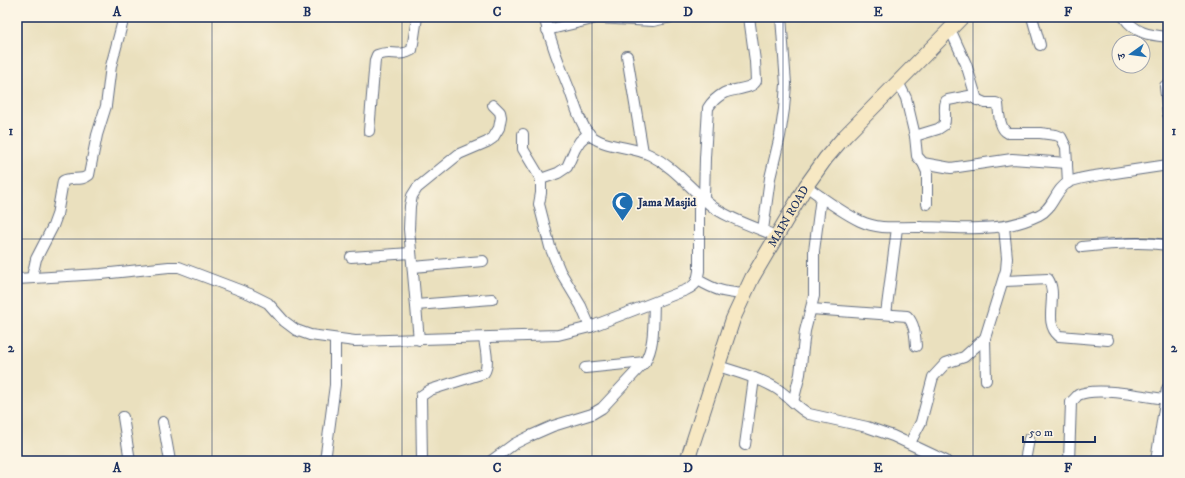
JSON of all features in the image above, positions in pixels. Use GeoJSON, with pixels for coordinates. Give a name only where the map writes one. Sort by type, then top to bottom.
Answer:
{"type":"FeatureCollection","features":[{"type":"Feature","properties":{"kind":"main road","name":"MAIN ROAD"},"geometry":{"type":"LineString","coordinates":[[686,461],[734,319],[770,233],[826,158],[845,136],[962,17]]}},
{"type":"Feature","properties":{"kind":"street"},"geometry":{"type":"LineString","coordinates":[[32,278],[36,259],[57,216],[63,181],[67,179],[84,179],[89,175],[97,135],[106,106],[111,66],[124,17]]}},
{"type":"Feature","properties":{"kind":"street"},"geometry":{"type":"LineString","coordinates":[[369,131],[375,60],[377,55],[384,52],[405,54],[412,50],[417,17]]}},
{"type":"Feature","properties":{"kind":"street"},"geometry":{"type":"LineString","coordinates":[[544,17],[547,30],[580,120],[594,138],[603,142],[649,154],[672,169],[702,196],[708,204],[720,212],[770,233],[770,178],[780,136],[786,84],[781,17]]}},
{"type":"Feature","properties":{"kind":"street"},"geometry":{"type":"LineString","coordinates":[[547,30],[567,21],[597,18],[653,21],[672,17]]}},
{"type":"Feature","properties":{"kind":"street"},"geometry":{"type":"LineString","coordinates":[[17,279],[101,274],[169,266],[179,268],[250,294],[268,303],[284,321],[296,330],[355,342],[558,335],[590,327],[686,290],[695,285],[698,280],[708,108],[712,101],[725,93],[752,85],[756,81],[749,17]]}},
{"type":"Feature","properties":{"kind":"street"},"geometry":{"type":"LineString","coordinates":[[1032,17],[1040,45]]}},
{"type":"Feature","properties":{"kind":"street"},"geometry":{"type":"LineString","coordinates":[[1124,17],[1138,30],[1148,35],[1168,37]]}},
{"type":"Feature","properties":{"kind":"street"},"geometry":{"type":"LineString","coordinates":[[950,29],[966,64],[977,100]]}},
{"type":"Feature","properties":{"kind":"street"},"geometry":{"type":"LineString","coordinates":[[626,56],[643,152]]}},
{"type":"Feature","properties":{"kind":"street"},"geometry":{"type":"LineString","coordinates":[[898,82],[906,98],[917,156],[923,163],[927,172],[927,204]]}},
{"type":"Feature","properties":{"kind":"street"},"geometry":{"type":"LineString","coordinates":[[1165,86],[1168,114]]}},
{"type":"Feature","properties":{"kind":"street"},"geometry":{"type":"LineString","coordinates":[[914,136],[938,129],[944,125],[946,122],[944,105],[946,101],[969,96],[985,103],[996,103],[998,104],[1002,127],[1006,132],[1040,132],[1061,137],[1066,147],[1068,183]]}},
{"type":"Feature","properties":{"kind":"street"},"geometry":{"type":"LineString","coordinates":[[419,340],[410,213],[412,196],[417,188],[459,154],[494,138],[499,128],[501,117],[500,112],[493,105]]}},
{"type":"Feature","properties":{"kind":"street"},"geometry":{"type":"LineString","coordinates":[[542,179],[558,173],[567,167],[580,141],[589,133]]}},
{"type":"Feature","properties":{"kind":"street"},"geometry":{"type":"LineString","coordinates":[[523,134],[523,149],[542,179],[539,204],[550,247],[560,271],[581,306],[590,327]]}},
{"type":"Feature","properties":{"kind":"street"},"geometry":{"type":"LineString","coordinates":[[923,163],[951,168],[1012,159],[1067,162]]}},
{"type":"Feature","properties":{"kind":"street"},"geometry":{"type":"LineString","coordinates":[[806,186],[860,221],[878,226],[897,228],[921,226],[975,229],[1004,227],[1038,216],[1045,212],[1061,189],[1068,183],[1083,178],[1168,165]]}},
{"type":"Feature","properties":{"kind":"street"},"geometry":{"type":"LineString","coordinates":[[793,402],[800,374],[805,331],[814,296],[814,251],[821,197]]}},
{"type":"Feature","properties":{"kind":"street"},"geometry":{"type":"LineString","coordinates":[[986,380],[985,338],[1004,281],[1007,258],[1004,227]]}},
{"type":"Feature","properties":{"kind":"street"},"geometry":{"type":"LineString","coordinates":[[886,314],[897,228]]}},
{"type":"Feature","properties":{"kind":"street"},"geometry":{"type":"LineString","coordinates":[[1082,247],[1125,242],[1168,245]]}},
{"type":"Feature","properties":{"kind":"street"},"geometry":{"type":"LineString","coordinates":[[351,257],[412,254]]}},
{"type":"Feature","properties":{"kind":"street"},"geometry":{"type":"LineString","coordinates":[[413,267],[483,261]]}},
{"type":"Feature","properties":{"kind":"street"},"geometry":{"type":"LineString","coordinates":[[698,280],[712,289],[721,292],[744,294]]}},
{"type":"Feature","properties":{"kind":"street"},"geometry":{"type":"LineString","coordinates":[[1004,281],[1048,280],[1051,286],[1051,322],[1055,333],[1059,336],[1108,340]]}},
{"type":"Feature","properties":{"kind":"street"},"geometry":{"type":"LineString","coordinates":[[416,305],[492,299]]}},
{"type":"Feature","properties":{"kind":"street"},"geometry":{"type":"LineString","coordinates":[[491,461],[514,444],[530,436],[553,426],[592,414],[602,408],[645,362],[649,355],[652,344],[654,303]]}},
{"type":"Feature","properties":{"kind":"street"},"geometry":{"type":"LineString","coordinates":[[811,309],[907,316],[913,325],[916,346]]}},
{"type":"Feature","properties":{"kind":"street"},"geometry":{"type":"LineString","coordinates":[[422,461],[421,396],[430,390],[484,373],[486,370],[486,365],[484,338]]}},
{"type":"Feature","properties":{"kind":"street"},"geometry":{"type":"LineString","coordinates":[[910,443],[921,422],[932,376],[946,363],[964,357],[985,338]]}},
{"type":"Feature","properties":{"kind":"street"},"geometry":{"type":"LineString","coordinates":[[325,461],[335,385],[335,339]]}},
{"type":"Feature","properties":{"kind":"street"},"geometry":{"type":"LineString","coordinates":[[585,368],[645,362]]}},
{"type":"Feature","properties":{"kind":"street"},"geometry":{"type":"LineString","coordinates":[[718,366],[754,378],[775,388],[802,411],[809,414],[867,427],[894,436],[946,461]]}},
{"type":"Feature","properties":{"kind":"street"},"geometry":{"type":"LineString","coordinates":[[745,446],[754,378]]}},
{"type":"Feature","properties":{"kind":"street"},"geometry":{"type":"LineString","coordinates":[[1069,461],[1071,402],[1078,396],[1089,392],[1167,394],[1165,436],[1157,461]]}},
{"type":"Feature","properties":{"kind":"street"},"geometry":{"type":"LineString","coordinates":[[123,417],[130,461]]}},
{"type":"Feature","properties":{"kind":"street"},"geometry":{"type":"LineString","coordinates":[[163,422],[170,461]]}},
{"type":"Feature","properties":{"kind":"street"},"geometry":{"type":"LineString","coordinates":[[1025,461],[1029,439]]}},
{"type":"Feature","properties":{"kind":"place","name":"Jama Masjid"},"geometry":{"type":"Point","coordinates":[622,222]}}]}
